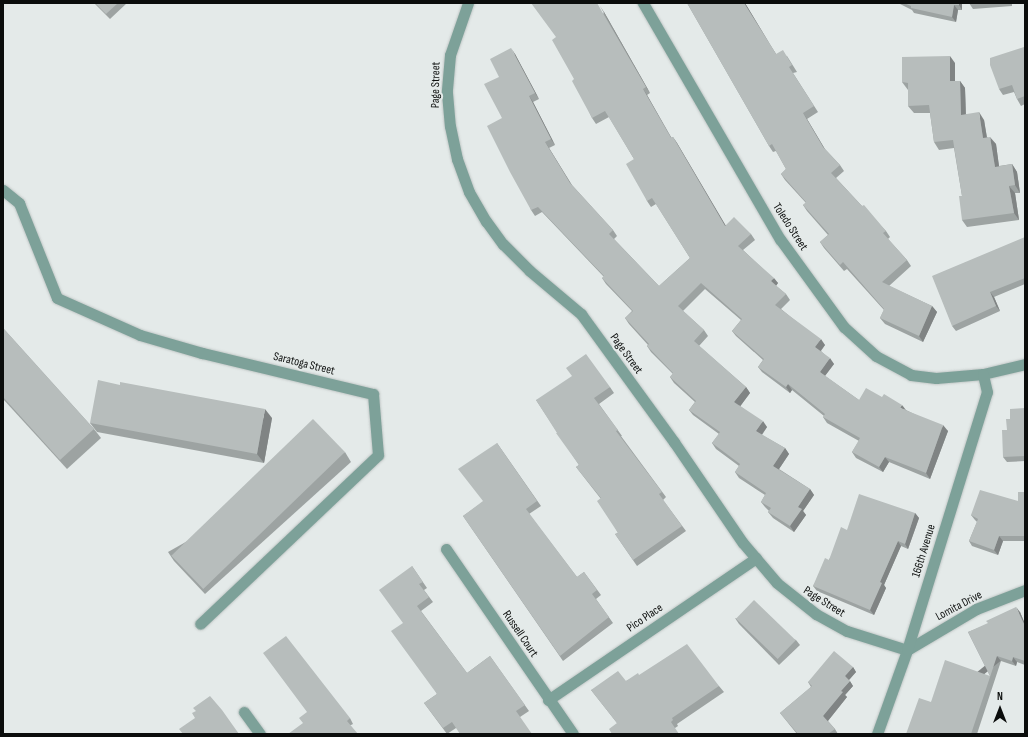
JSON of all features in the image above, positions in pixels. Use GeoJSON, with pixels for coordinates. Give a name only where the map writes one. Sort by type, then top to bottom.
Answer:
{"type":"FeatureCollection","features":[{"type":"Feature","properties":{"kind":"street","name":"Page Street"},"geometry":{"type":"LineString","coordinates":[[468,3],[450,55],[447,93],[450,126],[455,152],[469,192],[486,221],[503,244],[530,271],[581,314],[674,442],[743,543],[777,583],[816,614],[847,631],[907,650]]}},
{"type":"Feature","properties":{"kind":"street","name":"Toledo Street"},"geometry":{"type":"LineString","coordinates":[[643,3],[780,239],[844,327],[876,356],[911,375],[936,378],[983,374],[1025,364]]}},
{"type":"Feature","properties":{"kind":"street","name":"Saratoga Street"},"geometry":{"type":"LineString","coordinates":[[3,190],[19,204],[56,298],[140,335],[202,353],[373,394],[378,455],[200,624]]}},
{"type":"Feature","properties":{"kind":"street","name":"166th Avenue"},"geometry":{"type":"LineString","coordinates":[[877,734],[907,650],[987,392],[983,374]]}},
{"type":"Feature","properties":{"kind":"street","name":"Russell Court"},"geometry":{"type":"LineString","coordinates":[[446,549],[548,700],[573,734]]}},
{"type":"Feature","properties":{"kind":"street","name":"Pico Place"},"geometry":{"type":"LineString","coordinates":[[548,700],[756,558]]}},
{"type":"Feature","properties":{"kind":"street","name":"Lomita Drive"},"geometry":{"type":"LineString","coordinates":[[907,650],[976,609],[1025,590]]}},
{"type":"Feature","properties":{"kind":"street"},"geometry":{"type":"LineString","coordinates":[[244,712],[260,734]]}},
{"type":"Feature","properties":{"kind":"building"},"geometry":{"type":"Polygon","coordinates":[[[95,3],[118,3],[106,14],[95,3]]]}},
{"type":"Feature","properties":{"kind":"building"},"geometry":{"type":"Polygon","coordinates":[[[531,3],[597,3],[646,87],[643,89],[671,138],[673,137],[725,226],[734,217],[751,234],[738,246],[774,278],[771,281],[786,294],[775,305],[821,339],[815,347],[830,358],[820,372],[859,400],[866,388],[882,397],[884,394],[902,405],[900,408],[943,425],[926,473],[885,457],[879,467],[852,452],[860,438],[823,417],[825,414],[788,384],[786,387],[758,367],[764,359],[732,331],[742,319],[701,283],[678,306],[704,330],[694,341],[746,387],[734,402],[763,421],[756,431],[785,448],[773,466],[810,489],[798,507],[802,509],[790,526],[768,512],[771,508],[761,502],[766,493],[735,472],[740,464],[712,443],[720,432],[689,410],[696,401],[670,377],[673,373],[647,346],[649,344],[625,318],[633,311],[602,278],[604,276],[538,207],[531,210],[487,126],[502,118],[484,84],[499,77],[490,59],[511,48],[535,93],[529,96],[551,139],[545,142],[570,183],[613,230],[609,234],[659,286],[690,258],[652,198],[647,201],[626,164],[634,159],[605,111],[592,118],[572,81],[574,79],[552,40],[556,37],[531,3]]]}},
{"type":"Feature","properties":{"kind":"building"},"geometry":{"type":"Polygon","coordinates":[[[687,3],[744,3],[776,54],[783,50],[792,65],[789,67],[814,106],[803,113],[823,147],[840,165],[831,173],[862,206],[864,205],[886,231],[883,233],[907,260],[882,282],[932,306],[919,336],[880,318],[884,309],[843,262],[840,265],[820,242],[829,234],[803,205],[806,202],[781,174],[786,169],[772,144],[769,146],[687,3]]]}},
{"type":"Feature","properties":{"kind":"building"},"geometry":{"type":"Polygon","coordinates":[[[904,3],[959,3],[959,5],[954,5],[952,17],[911,8],[911,6],[904,3]]]}},
{"type":"Feature","properties":{"kind":"building"},"geometry":{"type":"Polygon","coordinates":[[[1024,47],[1025,96],[1017,99],[1012,85],[999,89],[990,65],[990,58],[1024,47]]]}},
{"type":"Feature","properties":{"kind":"building"},"geometry":{"type":"Polygon","coordinates":[[[950,56],[950,81],[960,81],[961,115],[979,112],[983,138],[990,137],[995,167],[1012,164],[1015,185],[1009,186],[1014,213],[962,220],[959,196],[962,196],[953,140],[934,142],[929,105],[908,106],[908,83],[902,82],[902,57],[950,56]]]}},
{"type":"Feature","properties":{"kind":"building"},"geometry":{"type":"Polygon","coordinates":[[[1025,237],[1025,278],[990,292],[996,306],[952,326],[932,276],[1025,237]]]}},
{"type":"Feature","properties":{"kind":"building"},"geometry":{"type":"Polygon","coordinates":[[[3,328],[94,429],[60,460],[3,397],[3,328]]]}},
{"type":"Feature","properties":{"kind":"building"},"geometry":{"type":"Polygon","coordinates":[[[586,354],[610,387],[594,398],[618,430],[616,431],[662,492],[659,494],[682,526],[633,560],[615,534],[618,533],[597,501],[601,498],[576,467],[579,465],[556,433],[536,400],[572,376],[566,368],[586,354]]]}},
{"type":"Feature","properties":{"kind":"building"},"geometry":{"type":"Polygon","coordinates":[[[98,380],[120,385],[120,382],[265,409],[257,454],[90,423],[98,380]]]}},
{"type":"Feature","properties":{"kind":"building"},"geometry":{"type":"Polygon","coordinates":[[[1025,408],[1025,456],[1003,457],[1002,430],[1007,430],[1006,419],[1010,419],[1010,409],[1025,408]]]}},
{"type":"Feature","properties":{"kind":"building"},"geometry":{"type":"Polygon","coordinates":[[[313,419],[345,452],[203,589],[171,556],[313,419]]]}},
{"type":"Feature","properties":{"kind":"building"},"geometry":{"type":"Polygon","coordinates":[[[497,443],[537,501],[526,509],[577,577],[584,572],[597,590],[592,594],[609,617],[560,656],[463,516],[483,501],[458,469],[497,443]]]}},
{"type":"Feature","properties":{"kind":"building"},"geometry":{"type":"Polygon","coordinates":[[[980,490],[1018,501],[1018,492],[1025,492],[1025,536],[999,536],[994,550],[969,541],[978,519],[971,515],[980,490]]]}},
{"type":"Feature","properties":{"kind":"building"},"geometry":{"type":"Polygon","coordinates":[[[859,494],[915,513],[905,544],[898,541],[880,582],[882,583],[870,610],[813,586],[825,558],[829,560],[841,527],[847,530],[859,494]]]}},
{"type":"Feature","properties":{"kind":"building"},"geometry":{"type":"Polygon","coordinates":[[[412,566],[423,582],[419,584],[429,597],[417,606],[467,673],[490,656],[525,705],[516,711],[532,734],[460,734],[452,722],[443,728],[424,703],[437,694],[391,631],[403,623],[379,590],[412,566]]]}},
{"type":"Feature","properties":{"kind":"building"},"geometry":{"type":"Polygon","coordinates":[[[754,600],[796,640],[778,659],[736,619],[754,600]]]}},
{"type":"Feature","properties":{"kind":"building"},"geometry":{"type":"Polygon","coordinates":[[[1016,607],[1025,626],[1025,661],[1013,657],[1012,661],[997,656],[971,734],[906,734],[919,698],[931,702],[945,660],[990,676],[968,632],[988,623],[986,621],[1016,607]]]}},
{"type":"Feature","properties":{"kind":"building"},"geometry":{"type":"Polygon","coordinates":[[[286,636],[350,718],[347,721],[358,734],[288,734],[303,723],[299,718],[307,712],[263,653],[286,636]]]}},
{"type":"Feature","properties":{"kind":"building"},"geometry":{"type":"Polygon","coordinates":[[[687,644],[719,686],[672,718],[673,720],[671,722],[679,734],[612,734],[609,729],[617,723],[591,690],[618,671],[626,681],[638,673],[639,675],[687,644]]]}},
{"type":"Feature","properties":{"kind":"building"},"geometry":{"type":"Polygon","coordinates":[[[834,651],[853,667],[845,676],[850,681],[823,716],[835,729],[828,734],[798,734],[780,713],[812,686],[808,682],[834,651]]]}},
{"type":"Feature","properties":{"kind":"building"},"geometry":{"type":"Polygon","coordinates":[[[210,696],[239,734],[183,734],[179,729],[195,718],[192,713],[196,711],[193,708],[210,696]]]}}]}
